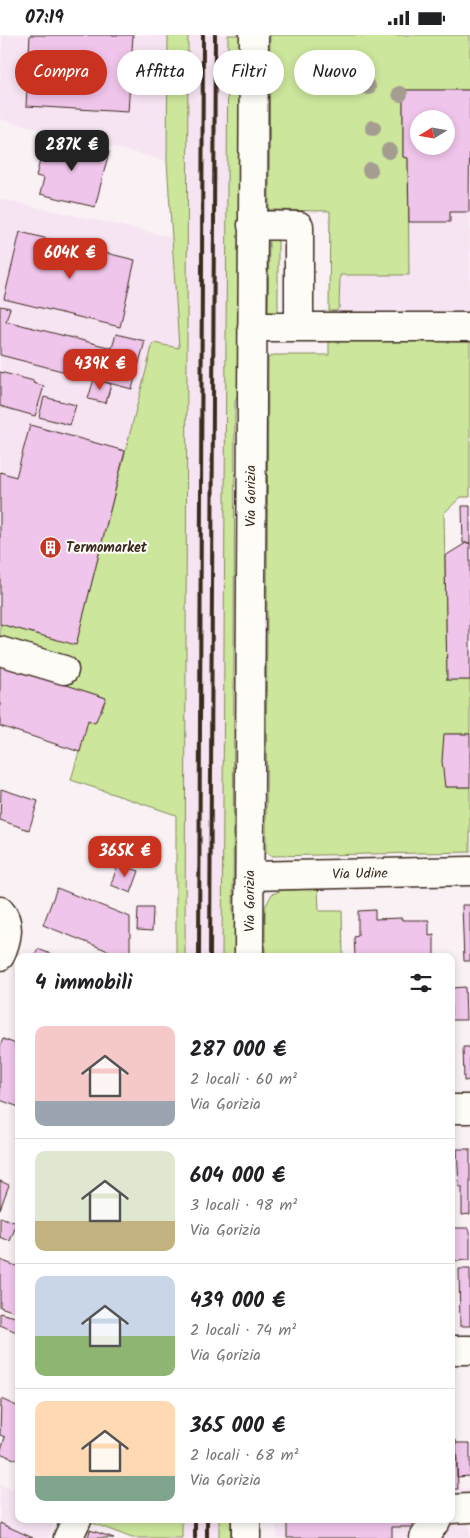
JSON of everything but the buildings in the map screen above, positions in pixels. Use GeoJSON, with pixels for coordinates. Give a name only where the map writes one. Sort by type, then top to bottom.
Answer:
{"type":"FeatureCollection","features":[{"type":"Feature","properties":{"kind":"street","name":"Via Gorizia"},"geometry":{"type":"LineString","coordinates":[[249,953],[254,35]]}},
{"type":"Feature","properties":{"kind":"street"},"geometry":{"type":"LineString","coordinates":[[252,225],[299,225],[299,327]]}},
{"type":"Feature","properties":{"kind":"street"},"geometry":{"type":"LineString","coordinates":[[252,327],[470,327]]}},
{"type":"Feature","properties":{"kind":"street"},"geometry":{"type":"LineString","coordinates":[[0,651],[64,670]]}},
{"type":"Feature","properties":{"kind":"street","name":"Via Udine"},"geometry":{"type":"LineString","coordinates":[[250,876],[470,871]]}},
{"type":"Feature","properties":{"kind":"street"},"geometry":{"type":"LineString","coordinates":[[0,956],[7,937],[3,917]]}},
{"type":"Feature","properties":{"kind":"street"},"geometry":{"type":"LineString","coordinates":[[455,1109],[470,1109]]}},
{"type":"Feature","properties":{"kind":"street"},"geometry":{"type":"LineString","coordinates":[[455,1350],[470,1350]]}},
{"type":"Feature","properties":{"kind":"street"},"geometry":{"type":"LineString","coordinates":[[455,1509],[470,1508]]}},
{"type":"Feature","properties":{"kind":"street"},"geometry":{"type":"LineString","coordinates":[[68,1538],[75,1523]]}},
{"type":"Feature","properties":{"kind":"street"},"geometry":{"type":"LineString","coordinates":[[246,1523],[246,1538]]}},
{"type":"Feature","properties":{"kind":"street"},"geometry":{"type":"LineString","coordinates":[[424,1538],[434,1523]]}},
{"type":"Feature","properties":{"kind":"shaded area"},"geometry":{"type":"Polygon","coordinates":[[[3,35],[168,35],[168,50],[117,50],[117,95],[168,95],[167,161],[0,119],[3,35]]]}},
{"type":"Feature","properties":{"kind":"shaded area"},"geometry":{"type":"Polygon","coordinates":[[[188,35],[228,35],[228,50],[213,50],[213,95],[228,95],[222,953],[185,953],[188,95],[203,95],[203,50],[188,50],[188,35]]]}},
{"type":"Feature","properties":{"kind":"shaded area"},"geometry":{"type":"Polygon","coordinates":[[[270,35],[470,35],[470,355],[329,355],[330,211],[269,210],[270,95],[284,95],[284,50],[270,50],[270,35]]]}},
{"type":"Feature","properties":{"kind":"shaded area"},"geometry":{"type":"Polygon","coordinates":[[[0,199],[171,237],[179,349],[153,343],[83,620],[75,664],[0,643],[0,199]]]}},
{"type":"Feature","properties":{"kind":"shaded area"},"geometry":{"type":"Polygon","coordinates":[[[0,1484],[15,1490],[15,1523],[54,1523],[48,1538],[0,1538],[0,1484]]]}},
{"type":"Feature","properties":{"kind":"shaded area"},"geometry":{"type":"Polygon","coordinates":[[[455,1489],[470,1489],[470,1538],[277,1538],[277,1523],[455,1523],[455,1489]]]}},
{"type":"Feature","properties":{"kind":"shaded area"},"geometry":{"type":"Polygon","coordinates":[[[182,1523],[219,1523],[219,1538],[182,1538],[182,1523]]]}},
{"type":"Feature","properties":{"kind":"green space"},"geometry":{"type":"Polygon","coordinates":[[[168,35],[188,35],[188,50],[168,50],[168,35]]]}},
{"type":"Feature","properties":{"kind":"green space"},"geometry":{"type":"Polygon","coordinates":[[[228,35],[241,35],[241,50],[228,50],[228,35]]]}},
{"type":"Feature","properties":{"kind":"green space"},"geometry":{"type":"Polygon","coordinates":[[[270,35],[470,35],[470,90],[403,90],[403,157],[408,158],[409,275],[340,275],[339,308],[336,311],[329,311],[330,211],[269,210],[270,95],[284,95],[284,50],[270,50],[270,35]]]}},
{"type":"Feature","properties":{"kind":"green space"},"geometry":{"type":"Polygon","coordinates":[[[168,95],[188,95],[185,953],[176,953],[176,815],[71,780],[88,720],[95,722],[106,698],[66,685],[72,664],[0,643],[0,624],[76,644],[153,343],[179,348],[167,161],[168,95]]]}},
{"type":"Feature","properties":{"kind":"green space"},"geometry":{"type":"Polygon","coordinates":[[[228,95],[240,95],[238,394],[235,402],[233,913],[236,923],[236,953],[222,953],[228,95]]]}},
{"type":"Feature","properties":{"kind":"green space"},"geometry":{"type":"Polygon","coordinates":[[[269,234],[278,234],[278,318],[268,318],[269,234]]]}},
{"type":"Feature","properties":{"kind":"green space"},"geometry":{"type":"Polygon","coordinates":[[[470,334],[470,497],[461,497],[444,513],[447,680],[470,680],[470,734],[445,734],[445,787],[470,787],[470,852],[270,856],[266,853],[268,358],[274,355],[329,355],[329,336],[470,334]]]}},
{"type":"Feature","properties":{"kind":"green space"},"geometry":{"type":"Polygon","coordinates":[[[318,889],[319,911],[342,911],[343,953],[265,953],[265,907],[272,894],[282,890],[318,889]]]}},
{"type":"Feature","properties":{"kind":"green space"},"geometry":{"type":"Polygon","coordinates":[[[93,1523],[182,1523],[182,1538],[132,1538],[93,1523]]]}},
{"type":"Feature","properties":{"kind":"green space"},"geometry":{"type":"Polygon","coordinates":[[[219,1523],[231,1523],[231,1538],[219,1538],[219,1523]]]}},
{"type":"Feature","properties":{"kind":"railway"},"geometry":{"type":"LineString","coordinates":[[199,953],[203,35]]}},
{"type":"Feature","properties":{"kind":"railway"},"geometry":{"type":"LineString","coordinates":[[210,953],[215,35]]}},
{"type":"Feature","properties":{"kind":"railway"},"geometry":{"type":"LineString","coordinates":[[195,1523],[195,1538]]}},
{"type":"Feature","properties":{"kind":"railway"},"geometry":{"type":"LineString","coordinates":[[207,1523],[207,1538]]}},
{"type":"Feature","properties":{"kind":"place","name":"Termomarket"},"geometry":{"type":"Point","coordinates":[50,548]}}]}
